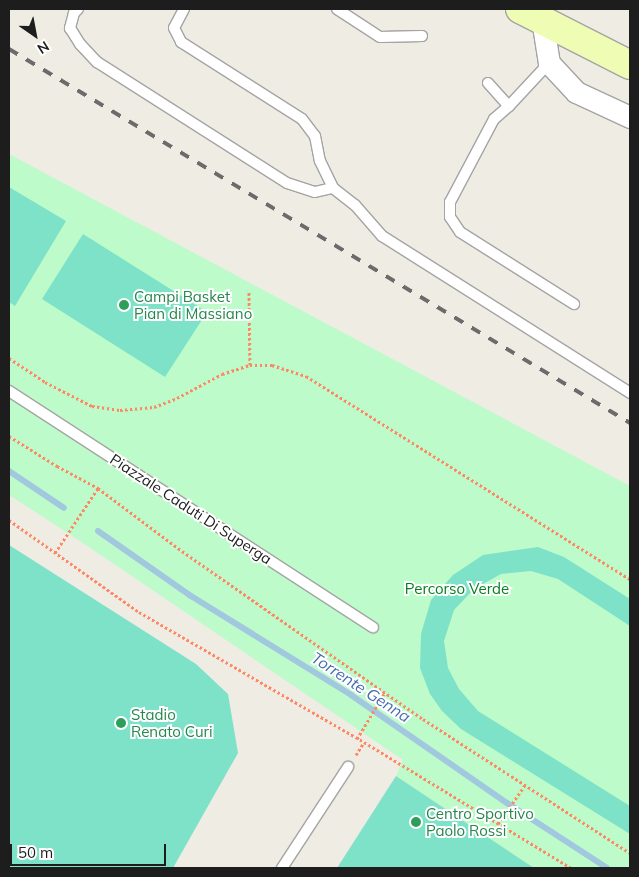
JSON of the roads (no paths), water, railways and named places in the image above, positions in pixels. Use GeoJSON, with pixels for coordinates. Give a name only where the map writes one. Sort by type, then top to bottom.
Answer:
{"type":"FeatureCollection","features":[{"type":"Feature","properties":{"kind":"main road"},"geometry":{"type":"LineString","coordinates":[[531,14],[630,66]]}},
{"type":"Feature","properties":{"kind":"street"},"geometry":{"type":"LineString","coordinates":[[531,14],[549,64],[576,92],[630,117]]}},
{"type":"Feature","properties":{"kind":"lane"},"geometry":{"type":"LineString","coordinates":[[78,9],[74,13],[70,28],[80,44],[97,62],[287,183],[315,192],[333,188]]}},
{"type":"Feature","properties":{"kind":"lane"},"geometry":{"type":"LineString","coordinates":[[184,9],[174,28],[181,42],[302,120],[315,136],[320,161],[333,188],[355,205],[382,236],[630,393]]}},
{"type":"Feature","properties":{"kind":"lane"},"geometry":{"type":"LineString","coordinates":[[338,9],[380,37],[422,36]]}},
{"type":"Feature","properties":{"kind":"lane"},"geometry":{"type":"LineString","coordinates":[[549,64],[509,106],[494,118],[450,202],[450,217],[460,232],[574,304]]}},
{"type":"Feature","properties":{"kind":"lane"},"geometry":{"type":"LineString","coordinates":[[488,83],[509,106]]}},
{"type":"Feature","properties":{"kind":"lane","name":"Piazzale Caduti Di Superga"},"geometry":{"type":"LineString","coordinates":[[9,391],[373,627]]}},
{"type":"Feature","properties":{"kind":"lane"},"geometry":{"type":"LineString","coordinates":[[282,868],[348,767]]}},
{"type":"Feature","properties":{"kind":"waterway","name":"Torrente Genna"},"geometry":{"type":"LineString","coordinates":[[9,471],[64,508]]}},
{"type":"Feature","properties":{"kind":"waterway","name":"Torrente Genna"},"geometry":{"type":"LineString","coordinates":[[98,531],[191,596],[351,695],[507,803],[607,868]]}},
{"type":"Feature","properties":{"kind":"railway"},"geometry":{"type":"LineString","coordinates":[[9,49],[630,423]]}},
{"type":"Feature","properties":{"kind":"place","name":"Campi Basket Pian di Massiano"},"geometry":{"type":"Point","coordinates":[124,305]}},
{"type":"Feature","properties":{"kind":"place","name":"Stadio Renato Curi"},"geometry":{"type":"Point","coordinates":[121,723]}},
{"type":"Feature","properties":{"kind":"place","name":"Centro Sportivo Paolo Rossi"},"geometry":{"type":"Point","coordinates":[416,822]}},
{"type":"Feature","properties":{"kind":"park label","name":"Percorso Verde"},"geometry":{"type":"Point","coordinates":[457,589]}}]}
